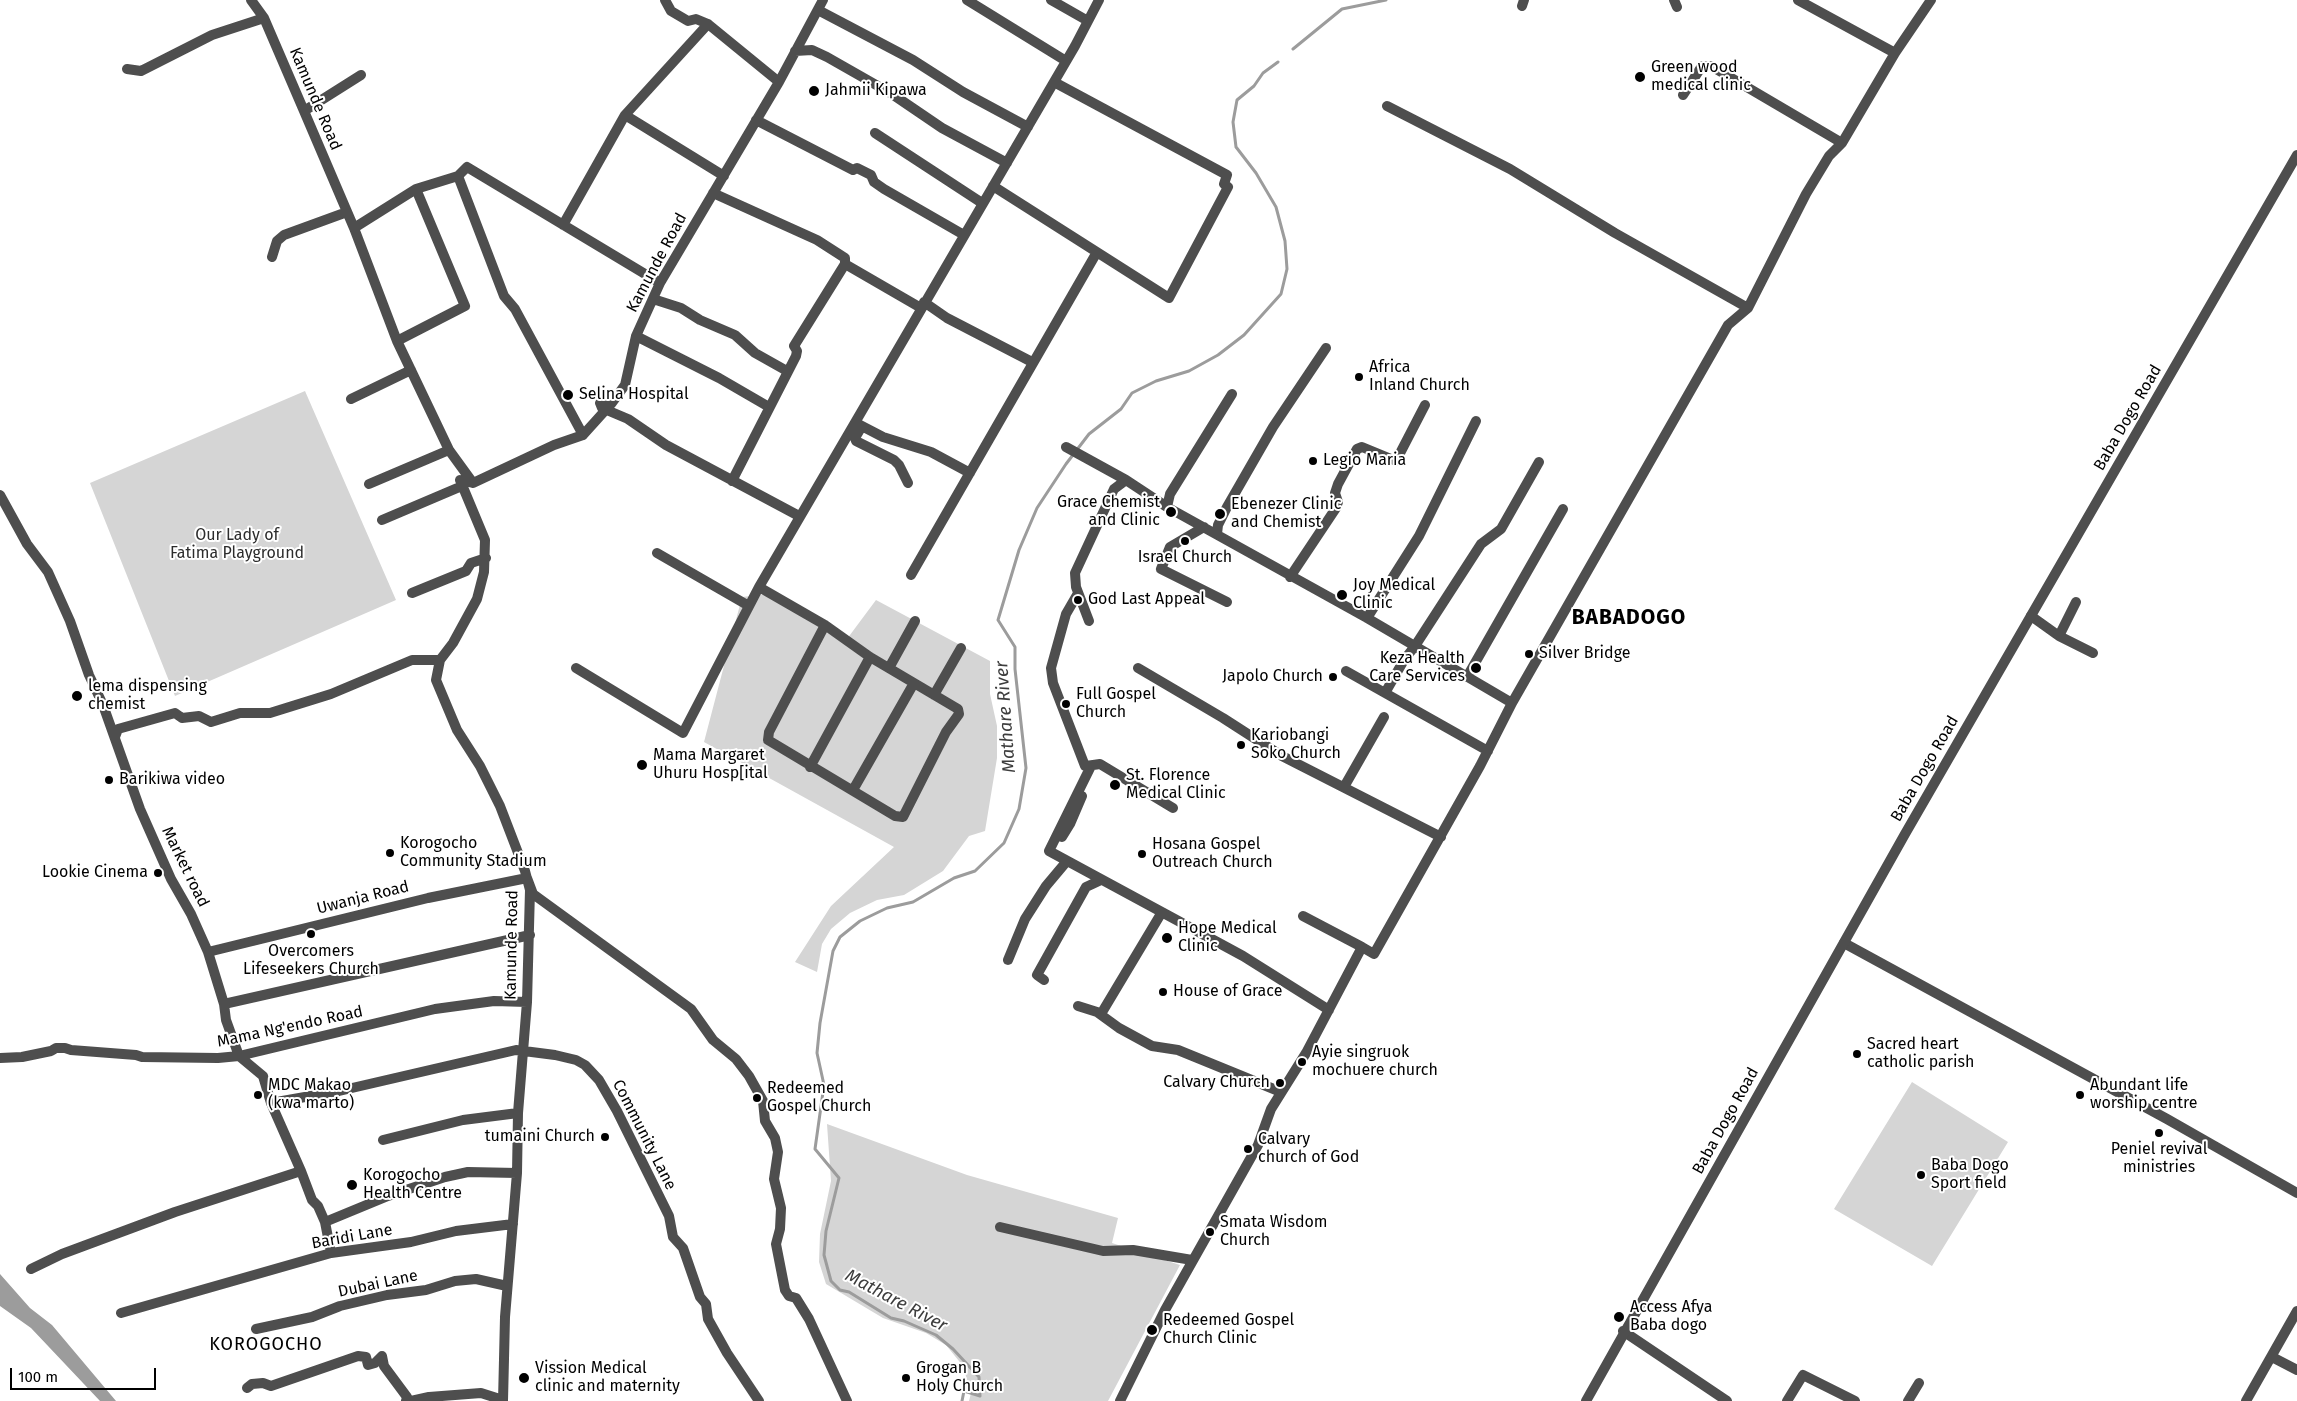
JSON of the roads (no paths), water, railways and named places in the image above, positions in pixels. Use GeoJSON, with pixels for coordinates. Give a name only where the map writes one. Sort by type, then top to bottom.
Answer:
{"type":"FeatureCollection","features":[{"type":"Feature","properties":{"kind":"street","name":"Kamunde Road"},"geometry":{"type":"LineString","coordinates":[[251,0],[264,18],[304,111],[354,228],[397,341],[449,450],[473,483]]}},
{"type":"Feature","properties":{"kind":"street"},"geometry":{"type":"LineString","coordinates":[[665,0],[671,10],[688,21],[696,19],[708,24],[779,82]]}},
{"type":"Feature","properties":{"kind":"street","name":"Kamunde Road"},"geometry":{"type":"LineString","coordinates":[[503,1401],[508,1286],[517,1173],[518,1113],[527,1002],[531,906],[527,878],[506,820],[487,779],[456,730],[436,680],[440,660],[453,643],[474,605],[481,587],[486,558],[485,540],[460,480],[473,483],[554,445],[583,435],[611,404],[624,385],[636,336],[660,283],[779,82],[822,0]]}},
{"type":"Feature","properties":{"kind":"street"},"geometry":{"type":"LineString","coordinates":[[967,0],[1066,61]]}},
{"type":"Feature","properties":{"kind":"street"},"geometry":{"type":"LineString","coordinates":[[1051,0],[1088,21]]}},
{"type":"Feature","properties":{"kind":"street"},"geometry":{"type":"LineString","coordinates":[[576,668],[683,733],[749,606],[799,516],[859,425],[923,305],[1054,82],[1099,0]]}},
{"type":"Feature","properties":{"kind":"street"},"geometry":{"type":"LineString","coordinates":[[1798,0],[1895,53]]}},
{"type":"Feature","properties":{"kind":"street"},"geometry":{"type":"LineString","coordinates":[[1303,916],[1374,954],[1441,837],[1512,703],[1728,325],[1748,308],[1806,194],[1829,156],[1842,143],[1895,53],[1931,0]]}},
{"type":"Feature","properties":{"kind":"street"},"geometry":{"type":"LineString","coordinates":[[818,10],[913,60],[963,92],[1028,127]]}},
{"type":"Feature","properties":{"kind":"street"},"geometry":{"type":"LineString","coordinates":[[127,69],[141,71],[212,35],[264,18]]}},
{"type":"Feature","properties":{"kind":"street"},"geometry":{"type":"LineString","coordinates":[[563,225],[625,115],[708,24]]}},
{"type":"Feature","properties":{"kind":"street"},"geometry":{"type":"LineString","coordinates":[[795,51],[812,50],[827,57],[892,94],[942,128],[1007,163]]}},
{"type":"Feature","properties":{"kind":"street"},"geometry":{"type":"LineString","coordinates":[[1683,95],[1702,66],[1711,66],[1842,143]]}},
{"type":"Feature","properties":{"kind":"street"},"geometry":{"type":"LineString","coordinates":[[304,111],[361,75]]}},
{"type":"Feature","properties":{"kind":"street"},"geometry":{"type":"LineString","coordinates":[[993,186],[1169,298],[1228,187],[1224,184],[1227,175],[1054,82]]}},
{"type":"Feature","properties":{"kind":"street"},"geometry":{"type":"LineString","coordinates":[[1387,106],[1510,169],[1615,233],[1748,308]]}},
{"type":"Feature","properties":{"kind":"street"},"geometry":{"type":"LineString","coordinates":[[625,115],[724,176]]}},
{"type":"Feature","properties":{"kind":"street"},"geometry":{"type":"LineString","coordinates":[[756,120],[853,170],[857,168],[871,175],[874,182],[884,189],[964,235]]}},
{"type":"Feature","properties":{"kind":"street"},"geometry":{"type":"LineString","coordinates":[[875,133],[982,203]]}},
{"type":"Feature","properties":{"kind":"street","name":"Baba Dogo Road"},"geometry":{"type":"LineString","coordinates":[[1586,1401],[1844,943],[2297,155]]}},
{"type":"Feature","properties":{"kind":"street"},"geometry":{"type":"LineString","coordinates":[[354,228],[416,189],[458,176],[467,167],[660,283]]}},
{"type":"Feature","properties":{"kind":"street"},"geometry":{"type":"LineString","coordinates":[[458,176],[504,296],[515,309],[583,435]]}},
{"type":"Feature","properties":{"kind":"street"},"geometry":{"type":"LineString","coordinates":[[397,341],[465,306],[416,189]]}},
{"type":"Feature","properties":{"kind":"street"},"geometry":{"type":"LineString","coordinates":[[713,193],[817,240],[845,258],[845,264],[794,346],[797,353],[732,481]]}},
{"type":"Feature","properties":{"kind":"street"},"geometry":{"type":"LineString","coordinates":[[272,257],[277,241],[284,235],[347,212]]}},
{"type":"Feature","properties":{"kind":"street"},"geometry":{"type":"LineString","coordinates":[[911,575],[1097,252]]}},
{"type":"Feature","properties":{"kind":"street"},"geometry":{"type":"LineString","coordinates":[[845,264],[1032,362]]}},
{"type":"Feature","properties":{"kind":"street"},"geometry":{"type":"LineString","coordinates":[[653,299],[681,308],[700,320],[735,335],[755,353],[787,372]]}},
{"type":"Feature","properties":{"kind":"street"},"geometry":{"type":"LineString","coordinates":[[636,336],[720,378],[768,407]]}},
{"type":"Feature","properties":{"kind":"street"},"geometry":{"type":"LineString","coordinates":[[1217,534],[1218,525],[1226,507],[1273,427],[1326,348]]}},
{"type":"Feature","properties":{"kind":"street"},"geometry":{"type":"LineString","coordinates":[[351,399],[412,370]]}},
{"type":"Feature","properties":{"kind":"street"},"geometry":{"type":"LineString","coordinates":[[1167,507],[1170,494],[1232,394]]}},
{"type":"Feature","properties":{"kind":"street"},"geometry":{"type":"LineString","coordinates":[[611,404],[600,403],[604,409],[628,419],[666,445],[799,516]]}},
{"type":"Feature","properties":{"kind":"street"},"geometry":{"type":"LineString","coordinates":[[1290,577],[1336,508],[1338,502],[1336,491],[1357,449],[1362,447],[1396,461],[1425,406]]}},
{"type":"Feature","properties":{"kind":"street"},"geometry":{"type":"LineString","coordinates":[[1367,618],[1419,536],[1476,421]]}},
{"type":"Feature","properties":{"kind":"street"},"geometry":{"type":"LineString","coordinates":[[859,425],[883,437],[931,452],[970,473]]}},
{"type":"Feature","properties":{"kind":"street"},"geometry":{"type":"LineString","coordinates":[[859,425],[855,438],[856,441],[894,460],[899,465],[908,483]]}},
{"type":"Feature","properties":{"kind":"street"},"geometry":{"type":"LineString","coordinates":[[1068,448],[1126,480],[1167,507],[1290,577],[1367,618],[1512,703]]}},
{"type":"Feature","properties":{"kind":"street"},"geometry":{"type":"LineString","coordinates":[[368,484],[449,450]]}},
{"type":"Feature","properties":{"kind":"street"},"geometry":{"type":"LineString","coordinates":[[1385,693],[1404,660],[1481,544],[1501,529],[1539,462]]}},
{"type":"Feature","properties":{"kind":"street"},"geometry":{"type":"LineString","coordinates":[[1089,621],[1076,587],[1075,573],[1114,489],[1126,480]]}},
{"type":"Feature","properties":{"kind":"street"},"geometry":{"type":"LineString","coordinates":[[382,520],[462,486]]}},
{"type":"Feature","properties":{"kind":"street","name":"Market road"},"geometry":{"type":"LineString","coordinates":[[0,495],[28,544],[50,577],[78,642],[89,675],[115,737],[140,809],[171,879],[192,914],[208,952],[224,1004],[226,1020],[239,1056]]}},
{"type":"Feature","properties":{"kind":"street"},"geometry":{"type":"LineString","coordinates":[[1467,677],[1563,509]]}},
{"type":"Feature","properties":{"kind":"street"},"geometry":{"type":"LineString","coordinates":[[1204,527],[1170,547],[1161,569],[1227,602]]}},
{"type":"Feature","properties":{"kind":"street"},"geometry":{"type":"LineString","coordinates":[[657,553],[749,606]]}},
{"type":"Feature","properties":{"kind":"street"},"geometry":{"type":"LineString","coordinates":[[412,593],[466,571],[472,563],[486,558]]}},
{"type":"Feature","properties":{"kind":"street"},"geometry":{"type":"LineString","coordinates":[[760,587],[824,625],[870,657],[958,709],[959,714],[946,732],[903,817],[895,816],[773,745],[768,740],[768,735],[824,625]]}},
{"type":"Feature","properties":{"kind":"street"},"geometry":{"type":"LineString","coordinates":[[1060,839],[1076,814],[1088,766],[1053,683],[1051,668],[1066,614],[1077,595]]}},
{"type":"Feature","properties":{"kind":"street"},"geometry":{"type":"LineString","coordinates":[[2059,636],[2076,602]]}},
{"type":"Feature","properties":{"kind":"street"},"geometry":{"type":"LineString","coordinates":[[2031,616],[2059,636],[2093,653]]}},
{"type":"Feature","properties":{"kind":"street"},"geometry":{"type":"LineString","coordinates":[[889,668],[915,621]]}},
{"type":"Feature","properties":{"kind":"street"},"geometry":{"type":"LineString","coordinates":[[934,695],[961,648]]}},
{"type":"Feature","properties":{"kind":"street"},"geometry":{"type":"LineString","coordinates":[[810,767],[870,657]]}},
{"type":"Feature","properties":{"kind":"street"},"geometry":{"type":"LineString","coordinates":[[115,737],[118,729],[175,713],[182,718],[199,716],[211,722],[240,713],[270,713],[331,694],[412,660],[440,660]]}},
{"type":"Feature","properties":{"kind":"street"},"geometry":{"type":"LineString","coordinates":[[1138,668],[1224,718],[1282,756],[1441,837]]}},
{"type":"Feature","properties":{"kind":"street"},"geometry":{"type":"LineString","coordinates":[[1346,671],[1488,751]]}},
{"type":"Feature","properties":{"kind":"street"},"geometry":{"type":"LineString","coordinates":[[853,790],[914,683]]}},
{"type":"Feature","properties":{"kind":"street"},"geometry":{"type":"LineString","coordinates":[[1344,787],[1384,717]]}},
{"type":"Feature","properties":{"kind":"street"},"geometry":{"type":"LineString","coordinates":[[1088,766],[1100,764],[1173,808]]}},
{"type":"Feature","properties":{"kind":"street"},"geometry":{"type":"LineString","coordinates":[[1088,766],[1049,851],[1243,956],[1329,1010]]}},
{"type":"Feature","properties":{"kind":"street"},"geometry":{"type":"LineString","coordinates":[[1008,960],[1025,919],[1046,886],[1067,861]]}},
{"type":"Feature","properties":{"kind":"street"},"geometry":{"type":"LineString","coordinates":[[527,878],[533,894],[691,1009],[713,1040],[736,1060],[749,1076],[763,1101],[765,1121],[775,1138],[778,1152],[774,1179],[781,1208],[780,1229],[776,1244],[785,1290],[789,1296],[797,1300],[809,1319],[847,1401]]}},
{"type":"Feature","properties":{"kind":"street","name":"Uwanja Road"},"geometry":{"type":"LineString","coordinates":[[208,952],[428,898],[527,878]]}},
{"type":"Feature","properties":{"kind":"street"},"geometry":{"type":"LineString","coordinates":[[1044,980],[1037,975],[1086,887],[1102,880]]}},
{"type":"Feature","properties":{"kind":"street"},"geometry":{"type":"LineString","coordinates":[[1100,1014],[1162,912]]}},
{"type":"Feature","properties":{"kind":"street"},"geometry":{"type":"LineString","coordinates":[[224,1004],[530,935]]}},
{"type":"Feature","properties":{"kind":"street"},"geometry":{"type":"LineString","coordinates":[[1844,943],[2158,1114],[2297,1193]]}},
{"type":"Feature","properties":{"kind":"street"},"geometry":{"type":"LineString","coordinates":[[1120,1401],[1192,1260],[1258,1145],[1271,1109],[1329,1010],[1362,948]]}},
{"type":"Feature","properties":{"kind":"street","name":"Mama Ng'endo Road"},"geometry":{"type":"LineString","coordinates":[[0,1058],[22,1057],[51,1051],[56,1048],[142,1057],[208,1059],[239,1056],[435,1010],[494,1001],[527,1002]]}},
{"type":"Feature","properties":{"kind":"street"},"geometry":{"type":"LineString","coordinates":[[1078,1006],[1100,1014],[1119,1028],[1152,1046],[1178,1050],[1281,1092]]}},
{"type":"Feature","properties":{"kind":"street","name":"Community Lane"},"geometry":{"type":"LineString","coordinates":[[270,1103],[339,1091],[516,1050],[576,1060],[590,1069],[613,1104],[669,1216],[674,1237],[683,1248],[700,1297],[706,1304],[708,1319],[727,1353],[759,1401]]}},
{"type":"Feature","properties":{"kind":"street"},"geometry":{"type":"LineString","coordinates":[[239,1056],[263,1076],[270,1103],[312,1200],[318,1206],[326,1222],[331,1253]]}},
{"type":"Feature","properties":{"kind":"street"},"geometry":{"type":"LineString","coordinates":[[383,1140],[463,1120],[518,1113]]}},
{"type":"Feature","properties":{"kind":"street"},"geometry":{"type":"LineString","coordinates":[[31,1270],[62,1254],[175,1212],[301,1171]]}},
{"type":"Feature","properties":{"kind":"street"},"geometry":{"type":"LineString","coordinates":[[326,1222],[388,1196],[445,1177],[468,1172],[517,1173]]}},
{"type":"Feature","properties":{"kind":"street","name":"Baridi Lane"},"geometry":{"type":"LineString","coordinates":[[121,1313],[331,1253],[411,1242],[456,1231],[513,1224]]}},
{"type":"Feature","properties":{"kind":"street"},"geometry":{"type":"LineString","coordinates":[[1000,1227],[1103,1251],[1133,1250],[1192,1260]]}},
{"type":"Feature","properties":{"kind":"street","name":"Dubai Lane"},"geometry":{"type":"LineString","coordinates":[[256,1329],[312,1317],[340,1306],[387,1295],[426,1290],[455,1281],[476,1279],[508,1286]]}},
{"type":"Feature","properties":{"kind":"street"},"geometry":{"type":"LineString","coordinates":[[2246,1401],[2297,1311]]}},
{"type":"Feature","properties":{"kind":"street"},"geometry":{"type":"LineString","coordinates":[[1624,1331],[1727,1401]]}},
{"type":"Feature","properties":{"kind":"street"},"geometry":{"type":"LineString","coordinates":[[247,1388],[252,1384],[263,1383],[271,1386],[358,1356],[366,1357],[368,1365],[375,1364],[382,1356],[384,1366],[407,1396],[406,1401]]}},
{"type":"Feature","properties":{"kind":"street"},"geometry":{"type":"LineString","coordinates":[[2272,1357],[2297,1370]]}},
{"type":"Feature","properties":{"kind":"street"},"geometry":{"type":"LineString","coordinates":[[1787,1401],[1803,1375],[1855,1401]]}},
{"type":"Feature","properties":{"kind":"street"},"geometry":{"type":"LineString","coordinates":[[1908,1401],[1919,1382]]}},
{"type":"Feature","properties":{"kind":"street"},"geometry":{"type":"LineString","coordinates":[[411,1401],[429,1397],[481,1393],[503,1401]]}},
{"type":"Feature","properties":{"kind":"waterway","name":"Mathare River"},"geometry":{"type":"LineString","coordinates":[[1293,49],[1342,9],[1386,0]]}},
{"type":"Feature","properties":{"kind":"waterway","name":"Mathare River"},"geometry":{"type":"LineString","coordinates":[[962,1401],[964,1391],[980,1396],[979,1377],[953,1349],[936,1335],[904,1321],[891,1318],[849,1292],[840,1290],[831,1281],[824,1255],[826,1231],[839,1178],[815,1149],[824,1085],[817,1053],[820,1023],[833,951],[840,937],[860,921],[887,908],[913,902],[954,878],[975,871],[1004,843],[1019,809],[1026,768],[1015,669],[1015,647],[998,620],[1019,550],[1037,508],[1066,464],[1089,434],[1121,409],[1132,393],[1156,381],[1189,371],[1218,355],[1244,335],[1281,294],[1287,269],[1285,241],[1276,207],[1256,173],[1236,147],[1233,122],[1237,100],[1254,86],[1263,73],[1278,62]]}},
{"type":"Feature","properties":{"kind":"place","name":"Green wood medical clinic"},"geometry":{"type":"Point","coordinates":[1640,77]}},
{"type":"Feature","properties":{"kind":"place","name":"Jahmii Kipawa"},"geometry":{"type":"Point","coordinates":[814,91]}},
{"type":"Feature","properties":{"kind":"place","name":"Africa Inland Church"},"geometry":{"type":"Point","coordinates":[1359,377]}},
{"type":"Feature","properties":{"kind":"place","name":"Selina Hospital"},"geometry":{"type":"Point","coordinates":[568,395]}},
{"type":"Feature","properties":{"kind":"place","name":"Legio Maria"},"geometry":{"type":"Point","coordinates":[1313,461]}},
{"type":"Feature","properties":{"kind":"place","name":"Grace Chemist and Clinic"},"geometry":{"type":"Point","coordinates":[1171,512]}},
{"type":"Feature","properties":{"kind":"place","name":"Ebenezer Clinic and Chemist"},"geometry":{"type":"Point","coordinates":[1220,514]}},
{"type":"Feature","properties":{"kind":"place","name":"Israel Church"},"geometry":{"type":"Point","coordinates":[1185,541]}},
{"type":"Feature","properties":{"kind":"place","name":"Joy Medical Clinic"},"geometry":{"type":"Point","coordinates":[1342,595]}},
{"type":"Feature","properties":{"kind":"place","name":"God Last Appeal"},"geometry":{"type":"Point","coordinates":[1078,600]}},
{"type":"Feature","properties":{"kind":"place","name":"Silver Bridge"},"geometry":{"type":"Point","coordinates":[1529,654]}},
{"type":"Feature","properties":{"kind":"place","name":"Keza Health Care Services"},"geometry":{"type":"Point","coordinates":[1476,668]}},
{"type":"Feature","properties":{"kind":"place","name":"Japolo Church"},"geometry":{"type":"Point","coordinates":[1333,677]}},
{"type":"Feature","properties":{"kind":"place","name":"lema dispensing chemist"},"geometry":{"type":"Point","coordinates":[77,696]}},
{"type":"Feature","properties":{"kind":"place","name":"Full Gospel Church"},"geometry":{"type":"Point","coordinates":[1066,704]}},
{"type":"Feature","properties":{"kind":"place","name":"Kariobangi Soko Church"},"geometry":{"type":"Point","coordinates":[1241,745]}},
{"type":"Feature","properties":{"kind":"place","name":"Mama Margaret Uhuru Hosp[ital"},"geometry":{"type":"Point","coordinates":[642,765]}},
{"type":"Feature","properties":{"kind":"place","name":"Barikiwa video"},"geometry":{"type":"Point","coordinates":[109,780]}},
{"type":"Feature","properties":{"kind":"place","name":"St. Florence Medical Clinic"},"geometry":{"type":"Point","coordinates":[1115,785]}},
{"type":"Feature","properties":{"kind":"place","name":"Korogocho Community Stadium"},"geometry":{"type":"Point","coordinates":[390,853]}},
{"type":"Feature","properties":{"kind":"place","name":"Hosana Gospel Outreach Church"},"geometry":{"type":"Point","coordinates":[1142,854]}},
{"type":"Feature","properties":{"kind":"place","name":"Lookie Cinema"},"geometry":{"type":"Point","coordinates":[158,873]}},
{"type":"Feature","properties":{"kind":"place","name":"Overcomers Lifeseekers Church"},"geometry":{"type":"Point","coordinates":[311,934]}},
{"type":"Feature","properties":{"kind":"place","name":"Hope Medical Clinic"},"geometry":{"type":"Point","coordinates":[1167,938]}},
{"type":"Feature","properties":{"kind":"place","name":"House of Grace"},"geometry":{"type":"Point","coordinates":[1163,992]}},
{"type":"Feature","properties":{"kind":"place","name":"Sacred heart catholic parish"},"geometry":{"type":"Point","coordinates":[1857,1054]}},
{"type":"Feature","properties":{"kind":"place","name":"Ayie singruok mochuere church"},"geometry":{"type":"Point","coordinates":[1302,1062]}},
{"type":"Feature","properties":{"kind":"place","name":"Calvary Church"},"geometry":{"type":"Point","coordinates":[1280,1083]}},
{"type":"Feature","properties":{"kind":"place","name":"MDC Makao (kwa marto)"},"geometry":{"type":"Point","coordinates":[258,1095]}},
{"type":"Feature","properties":{"kind":"place","name":"Abundant life worship centre"},"geometry":{"type":"Point","coordinates":[2080,1095]}},
{"type":"Feature","properties":{"kind":"place","name":"Redeemed Gospel Church"},"geometry":{"type":"Point","coordinates":[757,1098]}},
{"type":"Feature","properties":{"kind":"place","name":"Peniel revival ministries"},"geometry":{"type":"Point","coordinates":[2159,1133]}},
{"type":"Feature","properties":{"kind":"place","name":"tumaini Church"},"geometry":{"type":"Point","coordinates":[605,1137]}},
{"type":"Feature","properties":{"kind":"place","name":"Calvary church of God"},"geometry":{"type":"Point","coordinates":[1248,1149]}},
{"type":"Feature","properties":{"kind":"place","name":"Baba Dogo Sport field"},"geometry":{"type":"Point","coordinates":[1921,1175]}},
{"type":"Feature","properties":{"kind":"place","name":"Korogocho Health Centre"},"geometry":{"type":"Point","coordinates":[352,1185]}},
{"type":"Feature","properties":{"kind":"place","name":"Smata Wisdom Church"},"geometry":{"type":"Point","coordinates":[1210,1232]}},
{"type":"Feature","properties":{"kind":"place","name":"Access Afya Baba dogo"},"geometry":{"type":"Point","coordinates":[1619,1317]}},
{"type":"Feature","properties":{"kind":"place","name":"Redeemed Gospel Church Clinic"},"geometry":{"type":"Point","coordinates":[1152,1330]}},
{"type":"Feature","properties":{"kind":"place","name":"Vission Medical clinic and maternity"},"geometry":{"type":"Point","coordinates":[524,1378]}},
{"type":"Feature","properties":{"kind":"place","name":"Grogan B Holy Church"},"geometry":{"type":"Point","coordinates":[906,1378]}},
{"type":"Feature","properties":{"kind":"district","name":"BABADOGO"},"geometry":{"type":"Point","coordinates":[1629,618]}},
{"type":"Feature","properties":{"kind":"district","name":"KOROGOCHO"},"geometry":{"type":"Point","coordinates":[266,1345]}},
{"type":"Feature","properties":{"kind":"park label","name":"Our Lady of Fatima Playground"},"geometry":{"type":"Point","coordinates":[237,545]}}]}
